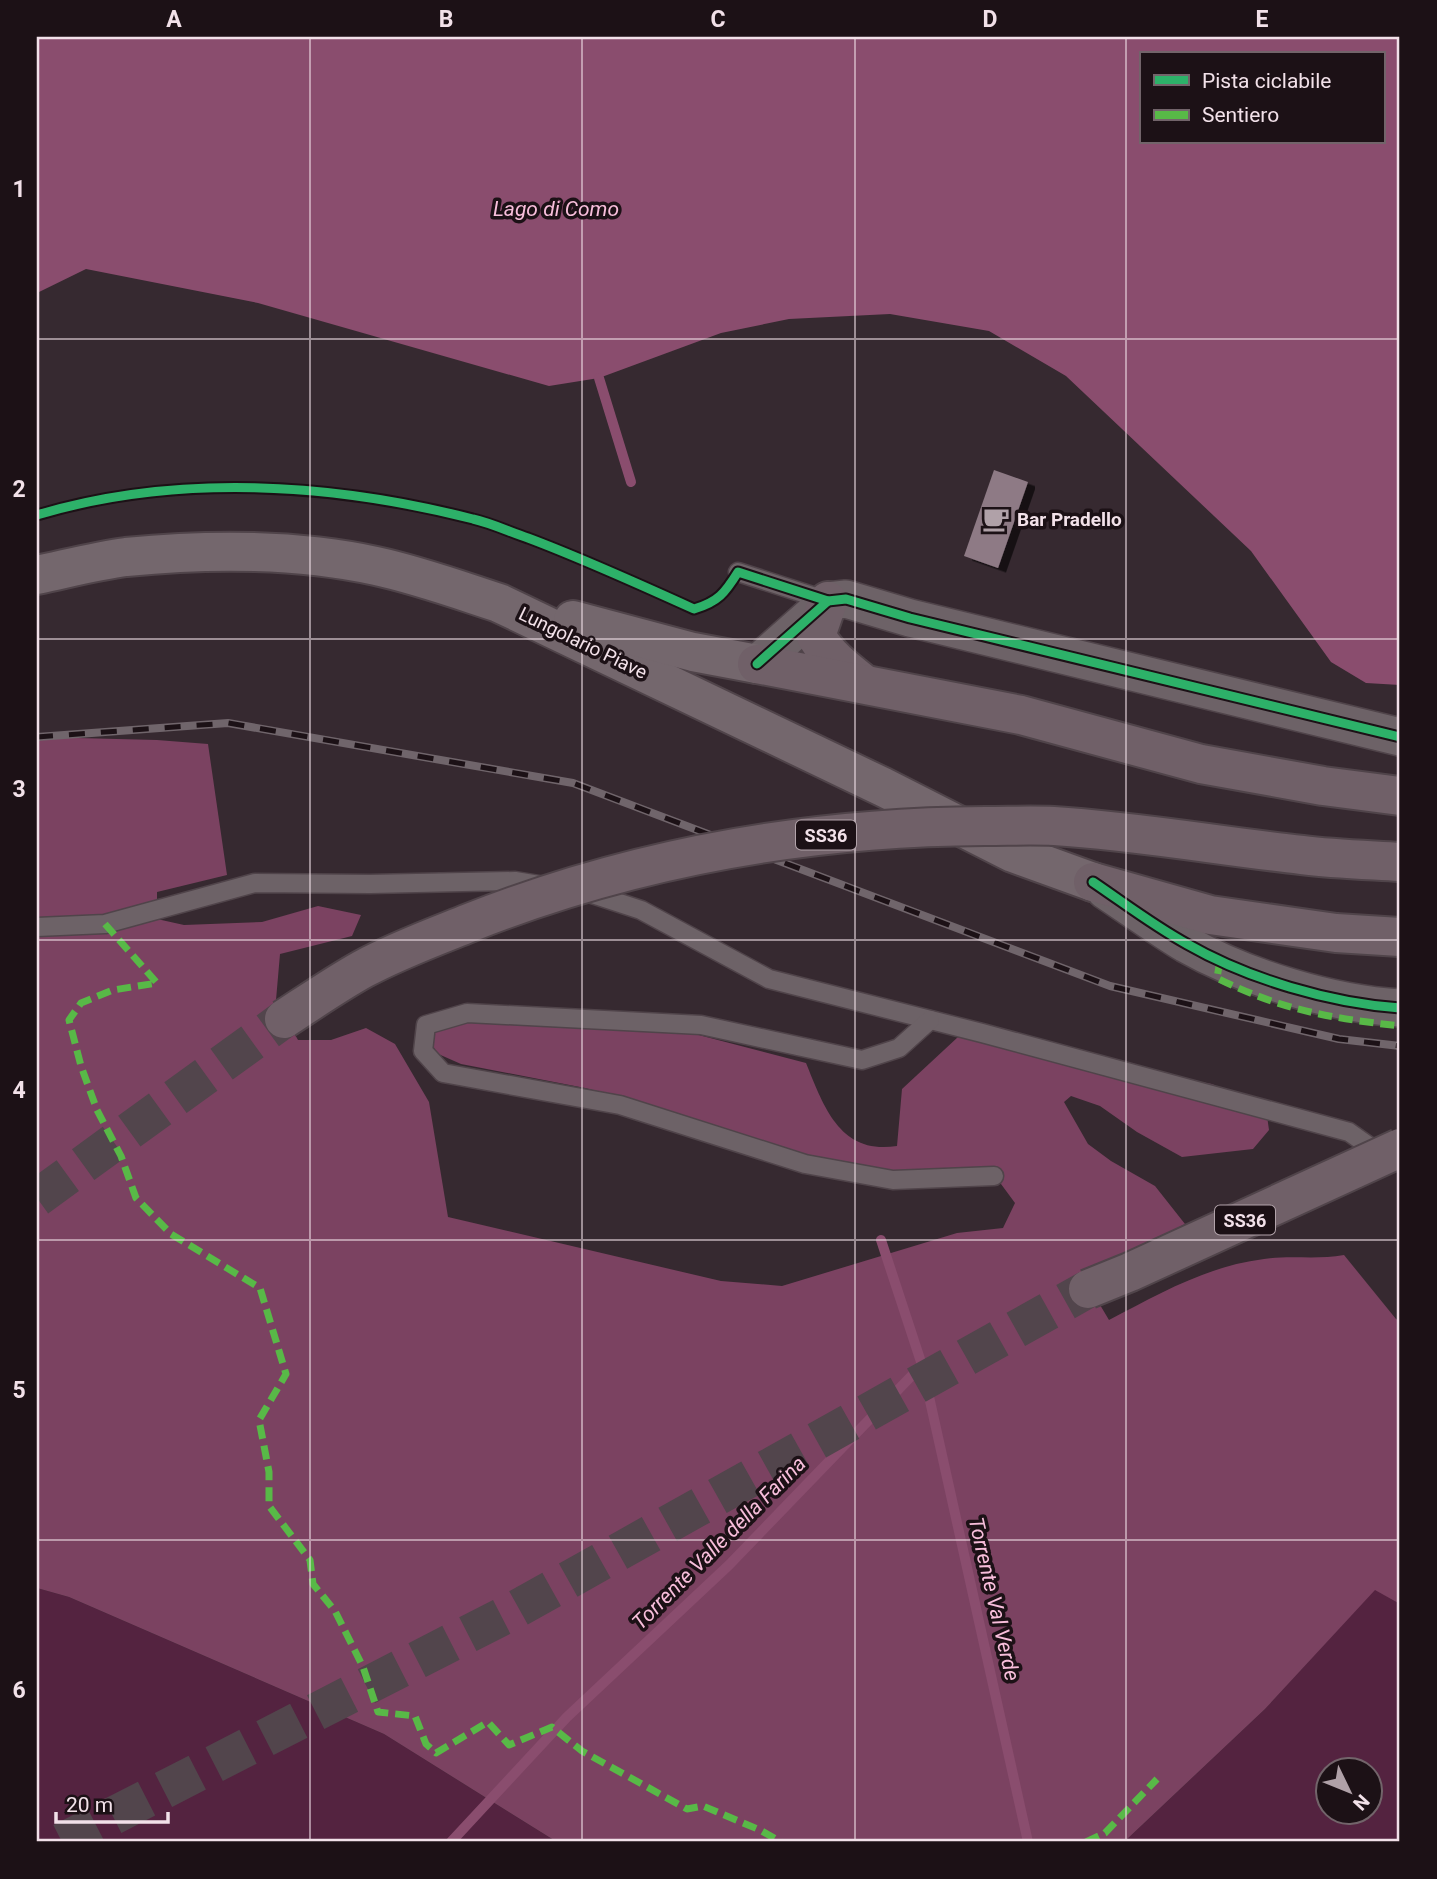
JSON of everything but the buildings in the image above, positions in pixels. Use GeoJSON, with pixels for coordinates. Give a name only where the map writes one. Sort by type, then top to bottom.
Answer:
{"type":"FeatureCollection","features":[{"type":"Feature","properties":{"kind":"highway"},"geometry":{"type":"LineString","coordinates":[[828,601],[817,635],[836,663],[866,685]]}},
{"type":"Feature","properties":{"kind":"highway"},"geometry":{"type":"LineString","coordinates":[[757,664],[1021,715],[1201,764],[1323,786],[1400,796]]}},
{"type":"Feature","properties":{"kind":"highway","name":"SS36"},"geometry":{"type":"LineString","coordinates":[[284,1019],[364,969],[438,935],[524,901],[645,867],[698,855],[785,841],[923,827],[1053,826],[1161,836],[1304,856],[1400,862]]}},
{"type":"Feature","properties":{"kind":"highway"},"geometry":{"type":"LineString","coordinates":[[1093,882],[1210,915],[1336,933],[1400,937]]}},
{"type":"Feature","properties":{"kind":"highway","name":"SS36"},"geometry":{"type":"LineString","coordinates":[[1088,1289],[1400,1148]]}},
{"type":"Feature","properties":{"kind":"main road","name":"Lungolario Piave"},"geometry":{"type":"LineString","coordinates":[[37,575],[124,558],[257,551],[303,554],[376,566],[499,603],[871,781],[1013,853],[1093,882]]}},
{"type":"Feature","properties":{"kind":"main road"},"geometry":{"type":"LineString","coordinates":[[499,603],[694,652],[757,664]]}},
{"type":"Feature","properties":{"kind":"street"},"geometry":{"type":"LineString","coordinates":[[757,664],[828,601],[846,599],[910,618],[1400,737]]}},
{"type":"Feature","properties":{"kind":"street"},"geometry":{"type":"LineString","coordinates":[[1093,882],[1187,944],[1240,970],[1345,1002],[1400,1008]]}},
{"type":"Feature","properties":{"kind":"lane"},"geometry":{"type":"LineString","coordinates":[[738,572],[828,601]]}},
{"type":"Feature","properties":{"kind":"lane"},"geometry":{"type":"LineString","coordinates":[[37,927],[105,925],[255,883],[515,881],[583,891],[641,910],[769,979],[1349,1132],[1400,1167]]}},
{"type":"Feature","properties":{"kind":"lane"},"geometry":{"type":"LineString","coordinates":[[930,1020],[899,1048],[862,1060],[701,1025],[467,1013],[426,1025],[423,1051],[443,1073],[620,1105],[805,1164],[893,1180],[994,1176]]}},
{"type":"Feature","properties":{"kind":"shaded area"},"geometry":{"type":"Polygon","coordinates":[[[37,737],[208,744],[227,875],[157,892],[157,919],[184,925],[262,922],[318,906],[361,915],[352,936],[280,954],[276,1000],[298,1040],[331,1040],[366,1028],[395,1044],[429,1102],[448,1217],[721,1281],[782,1286],[957,1233],[1003,1228],[1015,1203],[1001,1184],[997,1169],[967,1174],[871,1172],[824,1162],[651,1105],[585,1088],[461,1064],[436,1053],[432,1042],[435,1032],[446,1025],[472,1022],[691,1033],[806,1063],[820,1096],[837,1124],[861,1143],[877,1147],[897,1146],[902,1089],[958,1037],[974,1034],[1021,1038],[1100,1055],[1161,1075],[1212,1084],[1251,1102],[1267,1116],[1269,1130],[1253,1149],[1182,1157],[1137,1132],[1100,1106],[1071,1096],[1064,1102],[1088,1144],[1111,1161],[1155,1186],[1185,1224],[1084,1278],[1109,1320],[1184,1282],[1223,1268],[1274,1258],[1344,1255],[1400,1321],[1400,1604],[1375,1590],[1265,1709],[1124,1842],[557,1842],[384,1734],[69,1597],[37,1588],[37,737]]]}},
{"type":"Feature","properties":{"kind":"shaded area"},"geometry":{"type":"Polygon","coordinates":[[[37,1588],[69,1597],[384,1734],[557,1842],[37,1842],[37,1588]]]}},
{"type":"Feature","properties":{"kind":"shaded area"},"geometry":{"type":"Polygon","coordinates":[[[1375,1589],[1400,1604],[1400,1842],[1124,1842],[1265,1709],[1375,1589]]]}},
{"type":"Feature","properties":{"kind":"water","name":"Lago di Como"},"geometry":{"type":"Polygon","coordinates":[[[37,37],[1400,37],[1400,685],[1366,683],[1331,662],[1251,551],[1066,376],[989,331],[890,314],[789,319],[721,333],[599,378],[549,386],[258,303],[86,269],[37,293],[37,37]]]}},
{"type":"Feature","properties":{"kind":"waterway","name":"Torrente Valle della Farina"},"geometry":{"type":"LineString","coordinates":[[599,378],[631,482]]}},
{"type":"Feature","properties":{"kind":"waterway","name":"Torrente Valle della Farina"},"geometry":{"type":"LineString","coordinates":[[451,1842],[567,1717],[729,1565],[922,1365],[881,1240]]}},
{"type":"Feature","properties":{"kind":"waterway","name":"Torrente Val Verde"},"geometry":{"type":"LineString","coordinates":[[922,1365],[1028,1842]]}},
{"type":"Feature","properties":{"kind":"tunnel"},"geometry":{"type":"LineString","coordinates":[[37,1198],[284,1019]]}},
{"type":"Feature","properties":{"kind":"tunnel"},"geometry":{"type":"LineString","coordinates":[[62,1842],[513,1611],[1088,1289]]}},
{"type":"Feature","properties":{"kind":"railway"},"geometry":{"type":"LineString","coordinates":[[37,737],[228,723],[573,783],[1110,986],[1339,1039],[1400,1046]]}},
{"type":"Feature","properties":{"kind":"marked path"},"geometry":{"type":"LineString","coordinates":[[105,924],[157,983],[113,990],[81,1003],[69,1020],[81,1066],[97,1110],[121,1156],[136,1198],[171,1234],[260,1288],[286,1374],[259,1420],[269,1472],[269,1506],[310,1560],[313,1584],[335,1611],[363,1667],[378,1712],[415,1716],[426,1744],[436,1753],[488,1722],[509,1745],[552,1727],[582,1751],[687,1809],[703,1806],[781,1842]]}},
{"type":"Feature","properties":{"kind":"marked path"},"geometry":{"type":"LineString","coordinates":[[1220,960],[1217,978],[1263,998],[1328,1016],[1400,1026]]}},
{"type":"Feature","properties":{"kind":"marked path"},"geometry":{"type":"LineString","coordinates":[[1086,1842],[1105,1833],[1157,1779]]}},
{"type":"Feature","properties":{"kind":"cycle path"},"geometry":{"type":"LineString","coordinates":[[37,515],[90,502],[199,488],[255,488],[365,497],[487,523],[570,554],[694,609],[720,596],[738,572],[828,601],[846,599],[910,618],[1400,737]]}},
{"type":"Feature","properties":{"kind":"cycle path"},"geometry":{"type":"LineString","coordinates":[[757,664],[828,601]]}},
{"type":"Feature","properties":{"kind":"cycle path"},"geometry":{"type":"LineString","coordinates":[[1093,882],[1175,937],[1236,968],[1318,995],[1400,1008]]}},
{"type":"Feature","properties":{"kind":"place","name":"Bar Pradello"},"geometry":{"type":"Point","coordinates":[996,519]}}]}
